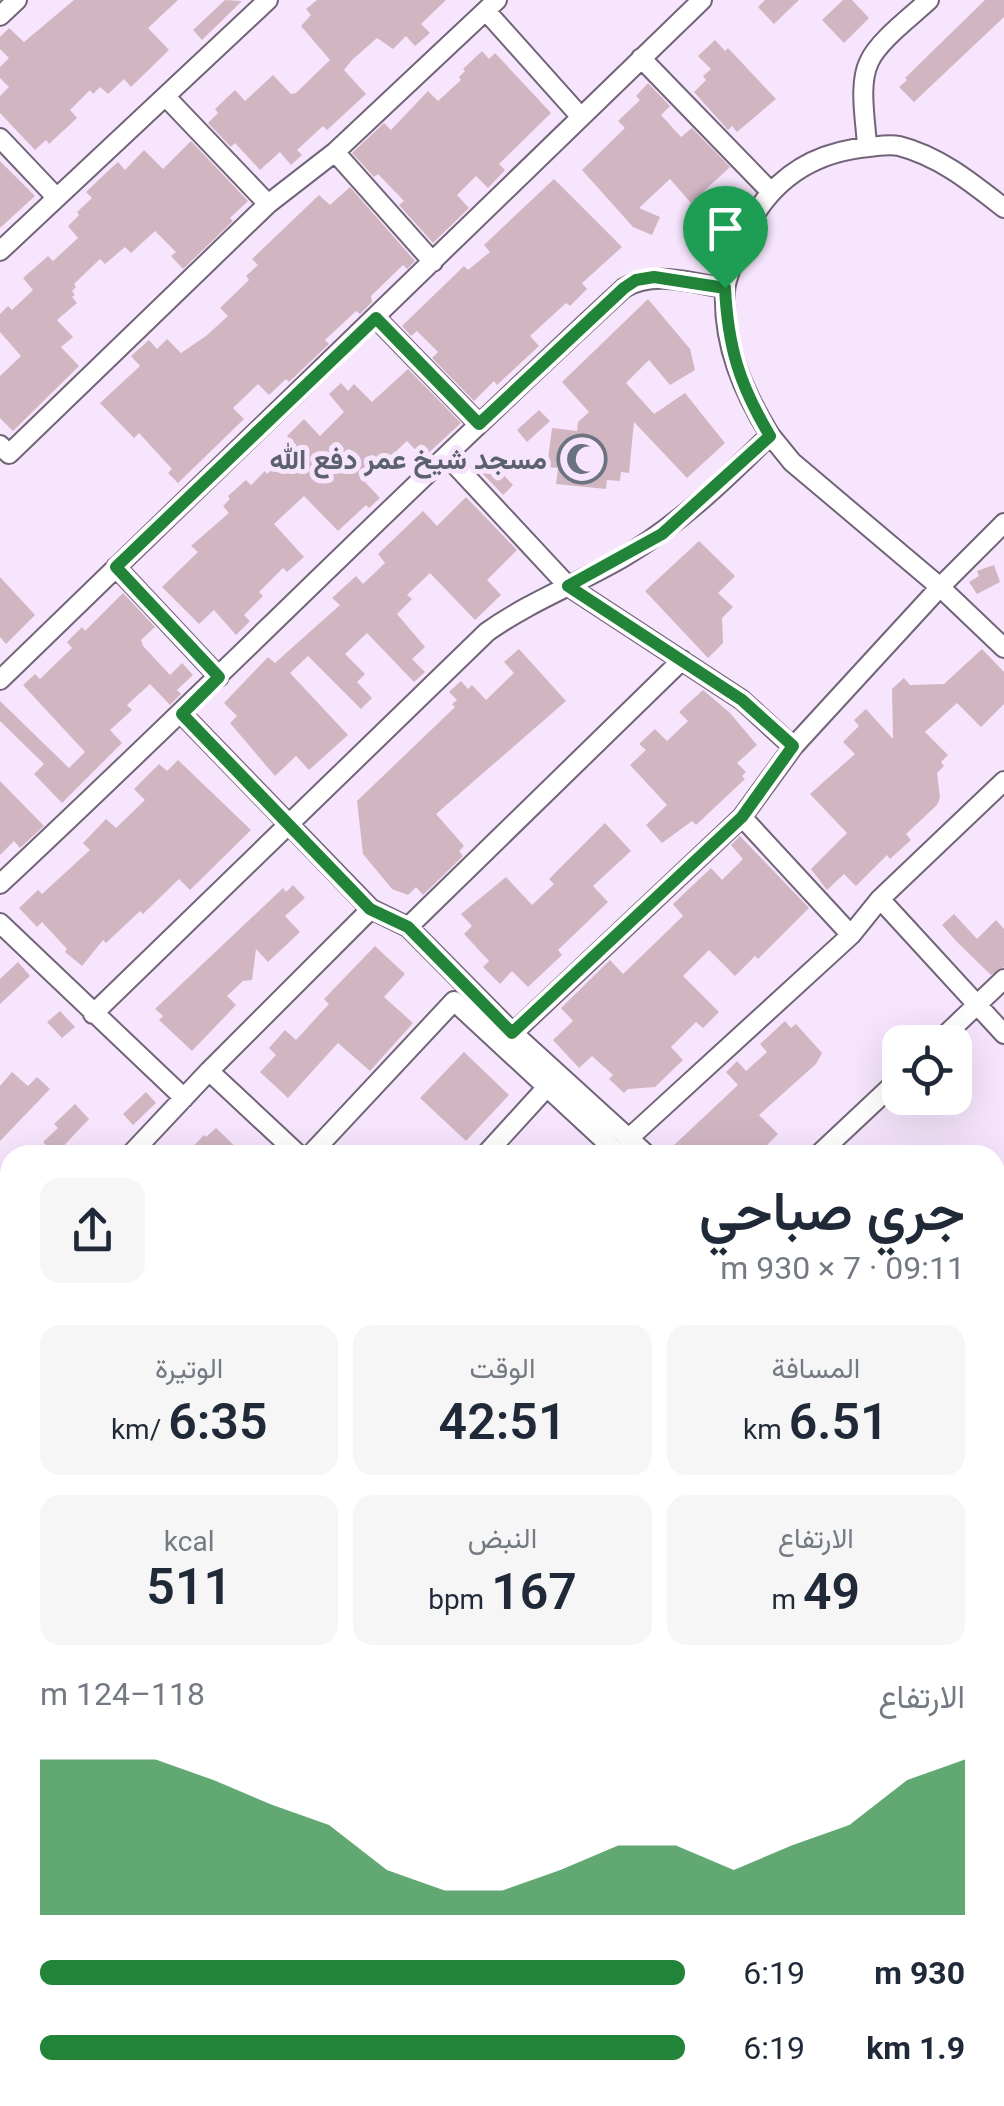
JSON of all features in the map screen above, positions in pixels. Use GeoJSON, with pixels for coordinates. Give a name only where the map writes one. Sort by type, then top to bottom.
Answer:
{"type":"FeatureCollection","features":[{"type":"Feature","properties":{"kind":"street"},"geometry":{"type":"LineString","coordinates":[[0,16],[18,0]]}},
{"type":"Feature","properties":{"kind":"street"},"geometry":{"type":"LineString","coordinates":[[0,250],[268,0]]}},
{"type":"Feature","properties":{"kind":"street"},"geometry":{"type":"LineString","coordinates":[[0,680],[702,0]]}},
{"type":"Feature","properties":{"kind":"street"},"geometry":{"type":"LineString","coordinates":[[867,147],[864,83],[868,63],[876,50],[929,0]]}},
{"type":"Feature","properties":{"kind":"street"},"geometry":{"type":"LineString","coordinates":[[3,453],[268,204],[336,152],[491,6],[580,116]]}},
{"type":"Feature","properties":{"kind":"street"},"geometry":{"type":"LineString","coordinates":[[641,58],[771,192]]}},
{"type":"Feature","properties":{"kind":"street"},"geometry":{"type":"LineString","coordinates":[[166,97],[268,204]]}},
{"type":"Feature","properties":{"kind":"street"},"geometry":{"type":"LineString","coordinates":[[0,138],[56,197]]}},
{"type":"Feature","properties":{"kind":"street"},"geometry":{"type":"LineString","coordinates":[[1004,208],[948,167],[921,154],[894,145],[838,150],[806,164],[771,192],[740,245],[725,288],[734,360],[747,397],[770,436],[792,462],[940,587],[1004,648]]}},
{"type":"Feature","properties":{"kind":"street"},"geometry":{"type":"LineString","coordinates":[[336,152],[433,262]]}},
{"type":"Feature","properties":{"kind":"street"},"geometry":{"type":"LineString","coordinates":[[0,884],[624,288],[636,280],[654,277],[725,288]]}},
{"type":"Feature","properties":{"kind":"street"},"geometry":{"type":"LineString","coordinates":[[376,318],[479,424]]}},
{"type":"Feature","properties":{"kind":"street"},"geometry":{"type":"LineString","coordinates":[[94,1014],[487,632],[662,534],[770,436]]}},
{"type":"Feature","properties":{"kind":"street"},"geometry":{"type":"LineString","coordinates":[[446,456],[568,586],[742,700],[793,746]]}},
{"type":"Feature","properties":{"kind":"street"},"geometry":{"type":"LineString","coordinates":[[512,1033],[742,817],[793,746],[1004,523]]}},
{"type":"Feature","properties":{"kind":"street"},"geometry":{"type":"LineString","coordinates":[[116,567],[219,677]]}},
{"type":"Feature","properties":{"kind":"street"},"geometry":{"type":"LineString","coordinates":[[408,927],[682,660]]}},
{"type":"Feature","properties":{"kind":"street"},"geometry":{"type":"LineString","coordinates":[[182,714],[370,909],[408,927],[622,1145]]}},
{"type":"Feature","properties":{"kind":"street"},"geometry":{"type":"LineString","coordinates":[[626,1145],[851,935],[880,900],[1004,781]]}},
{"type":"Feature","properties":{"kind":"street"},"geometry":{"type":"LineString","coordinates":[[742,817],[851,935]]}},
{"type":"Feature","properties":{"kind":"street"},"geometry":{"type":"LineString","coordinates":[[880,900],[1004,1034]]}},
{"type":"Feature","properties":{"kind":"street"},"geometry":{"type":"LineString","coordinates":[[139,1145],[370,909]]}},
{"type":"Feature","properties":{"kind":"street"},"geometry":{"type":"LineString","coordinates":[[0,923],[184,1098]]}},
{"type":"Feature","properties":{"kind":"street"},"geometry":{"type":"LineString","coordinates":[[956,1025],[1004,980]]}},
{"type":"Feature","properties":{"kind":"street"},"geometry":{"type":"LineString","coordinates":[[319,1145],[452,1002],[548,1087],[621,1145]]}},
{"type":"Feature","properties":{"kind":"street"},"geometry":{"type":"LineString","coordinates":[[209,1070],[288,1145]]}},
{"type":"Feature","properties":{"kind":"street"},"geometry":{"type":"LineString","coordinates":[[494,1145],[548,1087]]}},
{"type":"Feature","properties":{"kind":"street"},"geometry":{"type":"LineString","coordinates":[[829,1145],[882,1095]]}},
{"type":"Feature","properties":{"kind":"building"},"geometry":{"type":"Polygon","coordinates":[[[74,0],[178,0],[148,28],[169,50],[131,87],[124,79],[108,94],[100,87],[93,94],[90,90],[70,110],[77,118],[49,144],[46,140],[35,150],[0,113],[0,96],[9,87],[0,78],[0,67],[9,58],[0,49],[0,37],[9,28],[24,42],[74,0]]]}},
{"type":"Feature","properties":{"kind":"building"},"geometry":{"type":"Polygon","coordinates":[[[225,0],[242,1],[202,40],[193,30],[225,0]]]}},
{"type":"Feature","properties":{"kind":"building"},"geometry":{"type":"Polygon","coordinates":[[[317,0],[446,0],[421,24],[430,33],[415,46],[406,36],[393,49],[377,38],[352,60],[344,70],[366,94],[327,130],[323,126],[297,150],[302,155],[291,165],[280,152],[260,170],[235,143],[231,147],[208,123],[218,113],[215,109],[235,90],[245,101],[273,75],[291,94],[296,93],[330,60],[301,26],[311,15],[306,9],[317,0]]]}},
{"type":"Feature","properties":{"kind":"building"},"geometry":{"type":"Polygon","coordinates":[[[765,0],[799,0],[774,24],[758,7],[765,0]]]}},
{"type":"Feature","properties":{"kind":"building"},"geometry":{"type":"Polygon","coordinates":[[[843,0],[852,0],[869,18],[844,43],[822,20],[843,0]]]}},
{"type":"Feature","properties":{"kind":"building"},"geometry":{"type":"Polygon","coordinates":[[[985,0],[1004,0],[1004,17],[914,102],[899,87],[905,78],[985,0]]]}},
{"type":"Feature","properties":{"kind":"building"},"geometry":{"type":"Polygon","coordinates":[[[715,40],[725,51],[728,48],[776,99],[737,132],[732,126],[728,130],[694,92],[711,69],[698,56],[715,40]]]}},
{"type":"Feature","properties":{"kind":"building"},"geometry":{"type":"Polygon","coordinates":[[[482,51],[489,59],[495,53],[551,113],[499,164],[505,170],[488,188],[476,176],[457,195],[469,208],[433,243],[399,205],[404,201],[352,153],[384,123],[391,130],[428,91],[438,101],[461,80],[463,69],[482,51]]]}},
{"type":"Feature","properties":{"kind":"building"},"geometry":{"type":"Polygon","coordinates":[[[648,83],[670,106],[661,115],[681,137],[692,128],[730,167],[691,203],[670,179],[639,208],[660,217],[652,235],[633,227],[582,170],[625,128],[618,121],[640,100],[636,96],[648,83]]]}},
{"type":"Feature","properties":{"kind":"building"},"geometry":{"type":"Polygon","coordinates":[[[191,141],[248,201],[183,269],[171,256],[176,252],[155,231],[131,253],[125,247],[105,264],[100,259],[74,284],[72,297],[77,303],[57,320],[73,337],[61,347],[79,366],[13,431],[0,418],[0,376],[21,356],[0,332],[0,314],[8,306],[12,310],[33,290],[23,278],[48,256],[53,261],[78,238],[68,226],[92,198],[86,192],[118,162],[125,170],[144,150],[163,169],[191,141]]]}},
{"type":"Feature","properties":{"kind":"building"},"geometry":{"type":"Polygon","coordinates":[[[0,161],[35,196],[0,228],[0,161]]]}},
{"type":"Feature","properties":{"kind":"building"},"geometry":{"type":"Polygon","coordinates":[[[554,179],[622,247],[582,283],[587,289],[570,306],[566,303],[530,336],[539,346],[474,401],[432,358],[438,352],[417,331],[411,336],[402,326],[464,266],[468,270],[490,252],[484,245],[554,179]]]}},
{"type":"Feature","properties":{"kind":"building"},"geometry":{"type":"Polygon","coordinates":[[[350,187],[415,261],[407,269],[403,265],[371,296],[372,302],[360,314],[356,311],[325,340],[329,344],[289,382],[286,379],[269,395],[258,384],[233,408],[244,419],[178,483],[168,473],[172,469],[139,433],[134,438],[100,403],[140,366],[131,356],[149,340],[157,349],[167,339],[181,353],[206,336],[228,316],[220,308],[249,280],[246,276],[258,265],[252,259],[319,195],[330,205],[350,187]]]}},
{"type":"Feature","properties":{"kind":"building"},"geometry":{"type":"Polygon","coordinates":[[[648,299],[690,349],[695,370],[670,385],[649,360],[626,383],[654,414],[685,393],[725,443],[687,478],[634,422],[629,473],[621,472],[620,481],[607,480],[606,489],[556,484],[558,468],[547,467],[552,428],[577,431],[578,422],[589,412],[562,382],[648,299]]]}},
{"type":"Feature","properties":{"kind":"building"},"geometry":{"type":"Polygon","coordinates":[[[408,369],[461,423],[423,458],[407,441],[364,481],[380,498],[369,508],[366,505],[338,531],[304,496],[274,524],[304,557],[287,572],[283,568],[259,592],[263,596],[244,615],[250,621],[236,635],[214,610],[199,624],[162,587],[198,552],[191,546],[229,513],[223,506],[230,499],[228,496],[246,480],[251,485],[265,471],[267,474],[296,446],[287,436],[304,419],[320,436],[344,412],[329,394],[341,383],[348,391],[354,384],[372,402],[408,369]]]}},
{"type":"Feature","properties":{"kind":"building"},"geometry":{"type":"Polygon","coordinates":[[[539,410],[550,421],[527,442],[517,430],[539,410]]]}},
{"type":"Feature","properties":{"kind":"building"},"geometry":{"type":"Polygon","coordinates":[[[493,464],[513,485],[503,495],[483,474],[493,464]]]}},
{"type":"Feature","properties":{"kind":"building"},"geometry":{"type":"Polygon","coordinates":[[[466,497],[517,550],[487,580],[501,595],[475,620],[430,573],[407,595],[412,599],[397,614],[425,647],[412,659],[425,672],[414,682],[367,633],[345,654],[365,674],[357,682],[372,698],[361,709],[308,656],[290,673],[348,735],[309,770],[296,756],[275,776],[230,723],[237,716],[224,703],[268,657],[275,663],[340,605],[332,598],[356,576],[363,584],[385,563],[378,554],[423,511],[437,526],[466,497]]]}},
{"type":"Feature","properties":{"kind":"building"},"geometry":{"type":"Polygon","coordinates":[[[699,541],[735,576],[718,593],[733,607],[722,618],[723,643],[708,658],[645,591],[699,541]]]}},
{"type":"Feature","properties":{"kind":"building"},"geometry":{"type":"Polygon","coordinates":[[[994,565],[1000,582],[977,594],[969,582],[979,576],[977,571],[994,565]]]}},
{"type":"Feature","properties":{"kind":"building"},"geometry":{"type":"Polygon","coordinates":[[[0,577],[35,615],[6,644],[0,637],[0,577]]]}},
{"type":"Feature","properties":{"kind":"building"},"geometry":{"type":"Polygon","coordinates":[[[123,593],[155,627],[141,640],[143,646],[170,675],[182,663],[193,675],[177,690],[181,694],[170,705],[150,684],[127,705],[132,710],[110,730],[122,743],[62,803],[34,774],[44,764],[0,721],[0,701],[69,768],[85,752],[23,685],[35,674],[40,679],[72,648],[67,642],[82,627],[85,631],[123,593]]]}},
{"type":"Feature","properties":{"kind":"building"},"geometry":{"type":"Polygon","coordinates":[[[519,649],[566,701],[436,814],[464,846],[459,851],[463,856],[423,895],[416,887],[408,895],[392,889],[363,854],[357,801],[455,707],[452,704],[457,700],[449,692],[461,681],[468,689],[472,685],[486,700],[514,673],[504,662],[519,649]]]}},
{"type":"Feature","properties":{"kind":"building"},"geometry":{"type":"Polygon","coordinates":[[[982,649],[1004,672],[1004,704],[981,727],[957,703],[925,732],[948,755],[937,773],[937,805],[906,834],[911,840],[890,859],[887,855],[856,886],[844,874],[827,890],[811,869],[847,833],[810,794],[855,754],[843,742],[859,726],[854,720],[866,709],[893,739],[892,689],[904,678],[910,685],[944,684],[982,649]]]}},
{"type":"Feature","properties":{"kind":"building"},"geometry":{"type":"Polygon","coordinates":[[[703,690],[730,713],[757,745],[737,763],[746,772],[742,776],[745,779],[696,825],[692,821],[662,843],[646,825],[667,805],[630,765],[646,750],[639,744],[655,729],[667,741],[688,721],[679,712],[703,690]]]}},
{"type":"Feature","properties":{"kind":"building"},"geometry":{"type":"Polygon","coordinates":[[[178,760],[251,830],[190,890],[179,879],[143,914],[140,911],[106,943],[103,940],[82,966],[65,952],[67,949],[42,922],[37,927],[19,908],[38,890],[42,894],[90,850],[83,843],[106,819],[116,828],[145,800],[134,789],[159,764],[167,771],[178,760]]]}},
{"type":"Feature","properties":{"kind":"building"},"geometry":{"type":"Polygon","coordinates":[[[0,781],[44,826],[20,848],[14,841],[0,855],[0,781]]]}},
{"type":"Feature","properties":{"kind":"building"},"geometry":{"type":"Polygon","coordinates":[[[605,823],[631,851],[593,886],[608,902],[558,950],[562,955],[528,987],[512,971],[500,984],[483,967],[489,961],[464,934],[472,926],[461,914],[506,877],[532,905],[554,884],[549,879],[605,823]]]}},
{"type":"Feature","properties":{"kind":"building"},"geometry":{"type":"Polygon","coordinates":[[[740,836],[809,908],[758,959],[755,956],[735,976],[709,950],[683,976],[719,1012],[703,1028],[696,1022],[671,1047],[683,1060],[655,1087],[628,1089],[624,1093],[609,1079],[613,1075],[592,1056],[579,1068],[553,1040],[573,1021],[561,1008],[610,960],[623,974],[683,916],[673,904],[711,868],[722,880],[743,859],[731,845],[740,836]]]}},
{"type":"Feature","properties":{"kind":"building"},"geometry":{"type":"Polygon","coordinates":[[[293,885],[305,898],[285,916],[300,932],[268,962],[256,949],[252,980],[243,981],[227,996],[236,1005],[192,1051],[159,1020],[163,1016],[155,1009],[283,888],[286,892],[293,885]]]}},
{"type":"Feature","properties":{"kind":"building"},"geometry":{"type":"Polygon","coordinates":[[[954,914],[977,939],[996,920],[1004,929],[1004,967],[991,975],[958,943],[942,925],[954,914]]]}},
{"type":"Feature","properties":{"kind":"building"},"geometry":{"type":"Polygon","coordinates":[[[375,946],[405,974],[384,997],[413,1023],[370,1071],[338,1043],[288,1098],[260,1072],[276,1055],[269,1048],[285,1030],[296,1040],[329,1004],[324,999],[375,946]]]}},
{"type":"Feature","properties":{"kind":"building"},"geometry":{"type":"Polygon","coordinates":[[[18,962],[30,976],[0,1004],[0,979],[18,962]]]}},
{"type":"Feature","properties":{"kind":"building"},"geometry":{"type":"Polygon","coordinates":[[[60,1011],[75,1027],[62,1038],[47,1022],[60,1011]]]}},
{"type":"Feature","properties":{"kind":"building"},"geometry":{"type":"Polygon","coordinates":[[[785,1021],[791,1028],[796,1024],[822,1053],[816,1064],[759,1115],[778,1134],[767,1145],[674,1145],[738,1085],[726,1072],[737,1061],[746,1071],[767,1052],[760,1044],[785,1021]]]}},
{"type":"Feature","properties":{"kind":"building"},"geometry":{"type":"Polygon","coordinates":[[[464,1052],[509,1095],[466,1141],[420,1098],[464,1052]]]}},
{"type":"Feature","properties":{"kind":"building"},"geometry":{"type":"Polygon","coordinates":[[[12,1072],[28,1086],[37,1077],[50,1089],[0,1141],[0,1086],[12,1072]]]}},
{"type":"Feature","properties":{"kind":"building"},"geometry":{"type":"Polygon","coordinates":[[[146,1092],[156,1103],[133,1125],[123,1114],[146,1092]]]}},
{"type":"Feature","properties":{"kind":"building"},"geometry":{"type":"Polygon","coordinates":[[[75,1104],[89,1119],[64,1145],[46,1145],[43,1142],[58,1128],[54,1124],[75,1104]]]}},
{"type":"Feature","properties":{"kind":"building"},"geometry":{"type":"Polygon","coordinates":[[[216,1128],[234,1145],[194,1145],[216,1128]]]}},
{"type":"Feature","properties":{"kind":"place","name":"مسجد شيخ عمر دفع الله"},"geometry":{"type":"Point","coordinates":[582,459]}},
{"type":"Feature","properties":{"kind":"route"},"geometry":{"type":"LineString","coordinates":[[654,277],[725,288],[734,360],[747,397],[770,436],[662,534],[568,586],[721,684],[793,746],[742,817],[512,1033],[408,927],[370,909],[182,714],[219,677],[116,567],[376,318],[479,424],[636,280],[654,277]]}}]}
